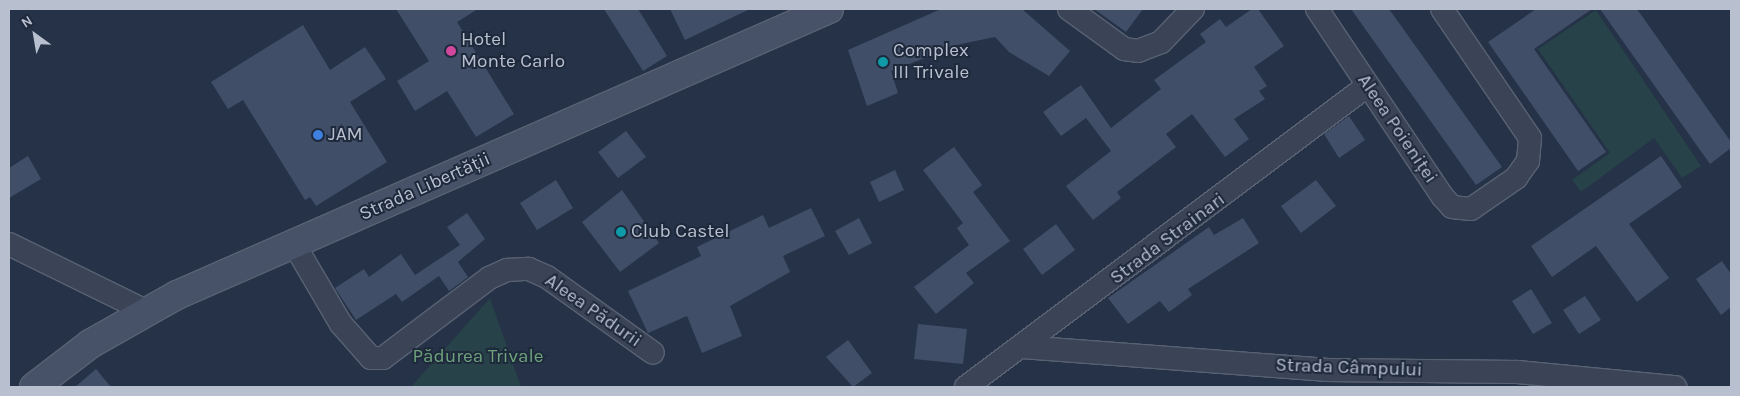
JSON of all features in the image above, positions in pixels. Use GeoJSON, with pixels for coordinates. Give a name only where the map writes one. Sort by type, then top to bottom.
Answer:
{"type":"FeatureCollection","features":[{"type":"Feature","properties":{"kind":"street","name":"Strada Libertății"},"geometry":{"type":"LineString","coordinates":[[34,387],[76,353],[146,311],[828,9]]}},
{"type":"Feature","properties":{"kind":"street"},"geometry":{"type":"LineString","coordinates":[[1069,9],[1124,49],[1138,52],[1161,42],[1193,9]]}},
{"type":"Feature","properties":{"kind":"street","name":"Aleea Poieniței"},"geometry":{"type":"LineString","coordinates":[[1317,9],[1367,86],[1452,207],[1471,209],[1516,178],[1528,161],[1530,138],[1447,11]]}},
{"type":"Feature","properties":{"kind":"street","name":"Strada Strainari"},"geometry":{"type":"LineString","coordinates":[[966,387],[1022,347],[1367,86]]}},
{"type":"Feature","properties":{"kind":"street"},"geometry":{"type":"LineString","coordinates":[[9,244],[146,311]]}},
{"type":"Feature","properties":{"kind":"street","name":"Aleea Pădurii"},"geometry":{"type":"LineString","coordinates":[[294,244],[341,324],[370,358],[383,358],[489,278],[507,270],[529,269],[653,353]]}},
{"type":"Feature","properties":{"kind":"street","name":"Strada Câmpului"},"geometry":{"type":"LineString","coordinates":[[1022,347],[1325,370],[1675,387]]}},
{"type":"Feature","properties":{"kind":"street"},"geometry":{"type":"LineString","coordinates":[[1309,387],[1325,370]]}},
{"type":"Feature","properties":{"kind":"green space"},"geometry":{"type":"Polygon","coordinates":[[[1596,10],[1701,166],[1682,178],[1654,138],[1581,192],[1572,180],[1610,153],[1538,49],[1596,10]]]}},
{"type":"Feature","properties":{"kind":"green space","name":"Pădurea Trivale"},"geometry":{"type":"Polygon","coordinates":[[[490,298],[521,387],[411,387],[490,298]]]}},
{"type":"Feature","properties":{"kind":"building"},"geometry":{"type":"Polygon","coordinates":[[[396,9],[478,9],[457,22],[514,114],[476,137],[447,91],[415,111],[397,81],[429,61],[396,9]]]}},
{"type":"Feature","properties":{"kind":"building"},"geometry":{"type":"Polygon","coordinates":[[[604,9],[638,9],[667,56],[643,71],[604,9]]]}},
{"type":"Feature","properties":{"kind":"building"},"geometry":{"type":"Polygon","coordinates":[[[670,9],[750,9],[685,40],[670,9]]]}},
{"type":"Feature","properties":{"kind":"building","name":"Complex III Trivale"},"geometry":{"type":"Polygon","coordinates":[[[941,9],[1022,9],[1070,51],[1049,76],[1009,52],[995,37],[961,44],[891,71],[898,93],[867,106],[848,50],[941,9]]]}},
{"type":"Feature","properties":{"kind":"building"},"geometry":{"type":"Polygon","coordinates":[[[1094,9],[1143,9],[1126,32],[1094,9]]]}},
{"type":"Feature","properties":{"kind":"building"},"geometry":{"type":"Polygon","coordinates":[[[1252,9],[1258,9],[1284,46],[1254,67],[1267,86],[1259,91],[1265,99],[1234,119],[1249,139],[1225,157],[1192,114],[1166,134],[1176,147],[1117,192],[1121,198],[1093,220],[1066,186],[1111,151],[1086,118],[1061,136],[1043,112],[1081,85],[1111,128],[1161,89],[1154,80],[1206,42],[1200,34],[1220,19],[1226,27],[1252,9]]]}},
{"type":"Feature","properties":{"kind":"building"},"geometry":{"type":"Polygon","coordinates":[[[1351,9],[1389,9],[1502,167],[1476,185],[1351,9]]]}},
{"type":"Feature","properties":{"kind":"building"},"geometry":{"type":"Polygon","coordinates":[[[1536,9],[1592,9],[1534,49],[1606,152],[1578,171],[1488,42],[1536,9]]]}},
{"type":"Feature","properties":{"kind":"building"},"geometry":{"type":"Polygon","coordinates":[[[1600,9],[1637,9],[1731,142],[1731,148],[1710,164],[1600,9]]]}},
{"type":"Feature","properties":{"kind":"building","name":"JAM"},"geometry":{"type":"Polygon","coordinates":[[[303,25],[330,70],[365,47],[386,79],[350,102],[387,162],[316,206],[310,197],[305,200],[243,100],[228,109],[211,82],[303,25]]]}},
{"type":"Feature","properties":{"kind":"building"},"geometry":{"type":"Polygon","coordinates":[[[1349,116],[1365,140],[1339,158],[1324,134],[1349,116]]]}},
{"type":"Feature","properties":{"kind":"building"},"geometry":{"type":"Polygon","coordinates":[[[626,131],[646,157],[618,178],[598,152],[626,131]]]}},
{"type":"Feature","properties":{"kind":"building"},"geometry":{"type":"Polygon","coordinates":[[[954,147],[982,185],[973,192],[1010,241],[966,273],[974,283],[936,314],[914,287],[969,245],[957,228],[963,223],[923,170],[954,147]]]}},
{"type":"Feature","properties":{"kind":"building"},"geometry":{"type":"Polygon","coordinates":[[[28,156],[41,179],[9,198],[9,168],[28,156]]]}},
{"type":"Feature","properties":{"kind":"building"},"geometry":{"type":"Polygon","coordinates":[[[1661,156],[1682,187],[1629,224],[1669,278],[1637,302],[1596,246],[1552,277],[1531,246],[1661,156]]]}},
{"type":"Feature","properties":{"kind":"building"},"geometry":{"type":"Polygon","coordinates":[[[895,170],[904,190],[879,202],[870,182],[895,170]]]}},
{"type":"Feature","properties":{"kind":"building"},"geometry":{"type":"Polygon","coordinates":[[[556,180],[573,208],[537,230],[520,203],[556,180]]]}},
{"type":"Feature","properties":{"kind":"building"},"geometry":{"type":"Polygon","coordinates":[[[1316,180],[1336,206],[1301,233],[1281,206],[1316,180]]]}},
{"type":"Feature","properties":{"kind":"building","name":"Club Castel"},"geometry":{"type":"Polygon","coordinates":[[[622,190],[659,243],[620,272],[582,222],[622,190]]]}},
{"type":"Feature","properties":{"kind":"building"},"geometry":{"type":"Polygon","coordinates":[[[811,208],[825,236],[783,256],[790,272],[730,306],[742,336],[702,353],[687,316],[648,333],[628,291],[701,256],[697,247],[763,215],[769,228],[811,208]]]}},
{"type":"Feature","properties":{"kind":"building"},"geometry":{"type":"Polygon","coordinates":[[[467,213],[485,239],[458,262],[468,277],[449,291],[439,276],[402,302],[396,294],[356,320],[335,288],[364,269],[369,277],[401,254],[415,275],[460,245],[447,227],[467,213]]]}},
{"type":"Feature","properties":{"kind":"building"},"geometry":{"type":"Polygon","coordinates":[[[859,218],[872,243],[849,255],[835,231],[859,218]]]}},
{"type":"Feature","properties":{"kind":"building"},"geometry":{"type":"Polygon","coordinates":[[[1243,218],[1259,243],[1188,289],[1192,295],[1169,312],[1160,301],[1128,324],[1108,298],[1209,227],[1214,235],[1243,218]]]}},
{"type":"Feature","properties":{"kind":"building"},"geometry":{"type":"Polygon","coordinates":[[[1056,224],[1075,250],[1042,275],[1023,249],[1056,224]]]}},
{"type":"Feature","properties":{"kind":"building"},"geometry":{"type":"Polygon","coordinates":[[[1722,261],[1731,274],[1731,307],[1721,315],[1696,279],[1722,261]]]}},
{"type":"Feature","properties":{"kind":"building"},"geometry":{"type":"Polygon","coordinates":[[[1531,289],[1552,323],[1533,334],[1512,301],[1531,289]]]}},
{"type":"Feature","properties":{"kind":"building"},"geometry":{"type":"Polygon","coordinates":[[[1585,296],[1601,320],[1579,334],[1563,310],[1585,296]]]}},
{"type":"Feature","properties":{"kind":"building"},"geometry":{"type":"Polygon","coordinates":[[[918,324],[967,329],[963,364],[914,359],[918,324]]]}},
{"type":"Feature","properties":{"kind":"building"},"geometry":{"type":"Polygon","coordinates":[[[848,340],[872,373],[853,387],[826,357],[848,340]]]}},
{"type":"Feature","properties":{"kind":"building"},"geometry":{"type":"Polygon","coordinates":[[[96,369],[111,387],[75,387],[96,369]]]}},
{"type":"Feature","properties":{"kind":"place","name":"Hotel Monte Carlo"},"geometry":{"type":"Point","coordinates":[451,51]}},
{"type":"Feature","properties":{"kind":"place","name":"Complex III Trivale"},"geometry":{"type":"Point","coordinates":[883,62]}},
{"type":"Feature","properties":{"kind":"place","name":"JAM"},"geometry":{"type":"Point","coordinates":[318,135]}},
{"type":"Feature","properties":{"kind":"place","name":"Club Castel"},"geometry":{"type":"Point","coordinates":[621,232]}}]}
